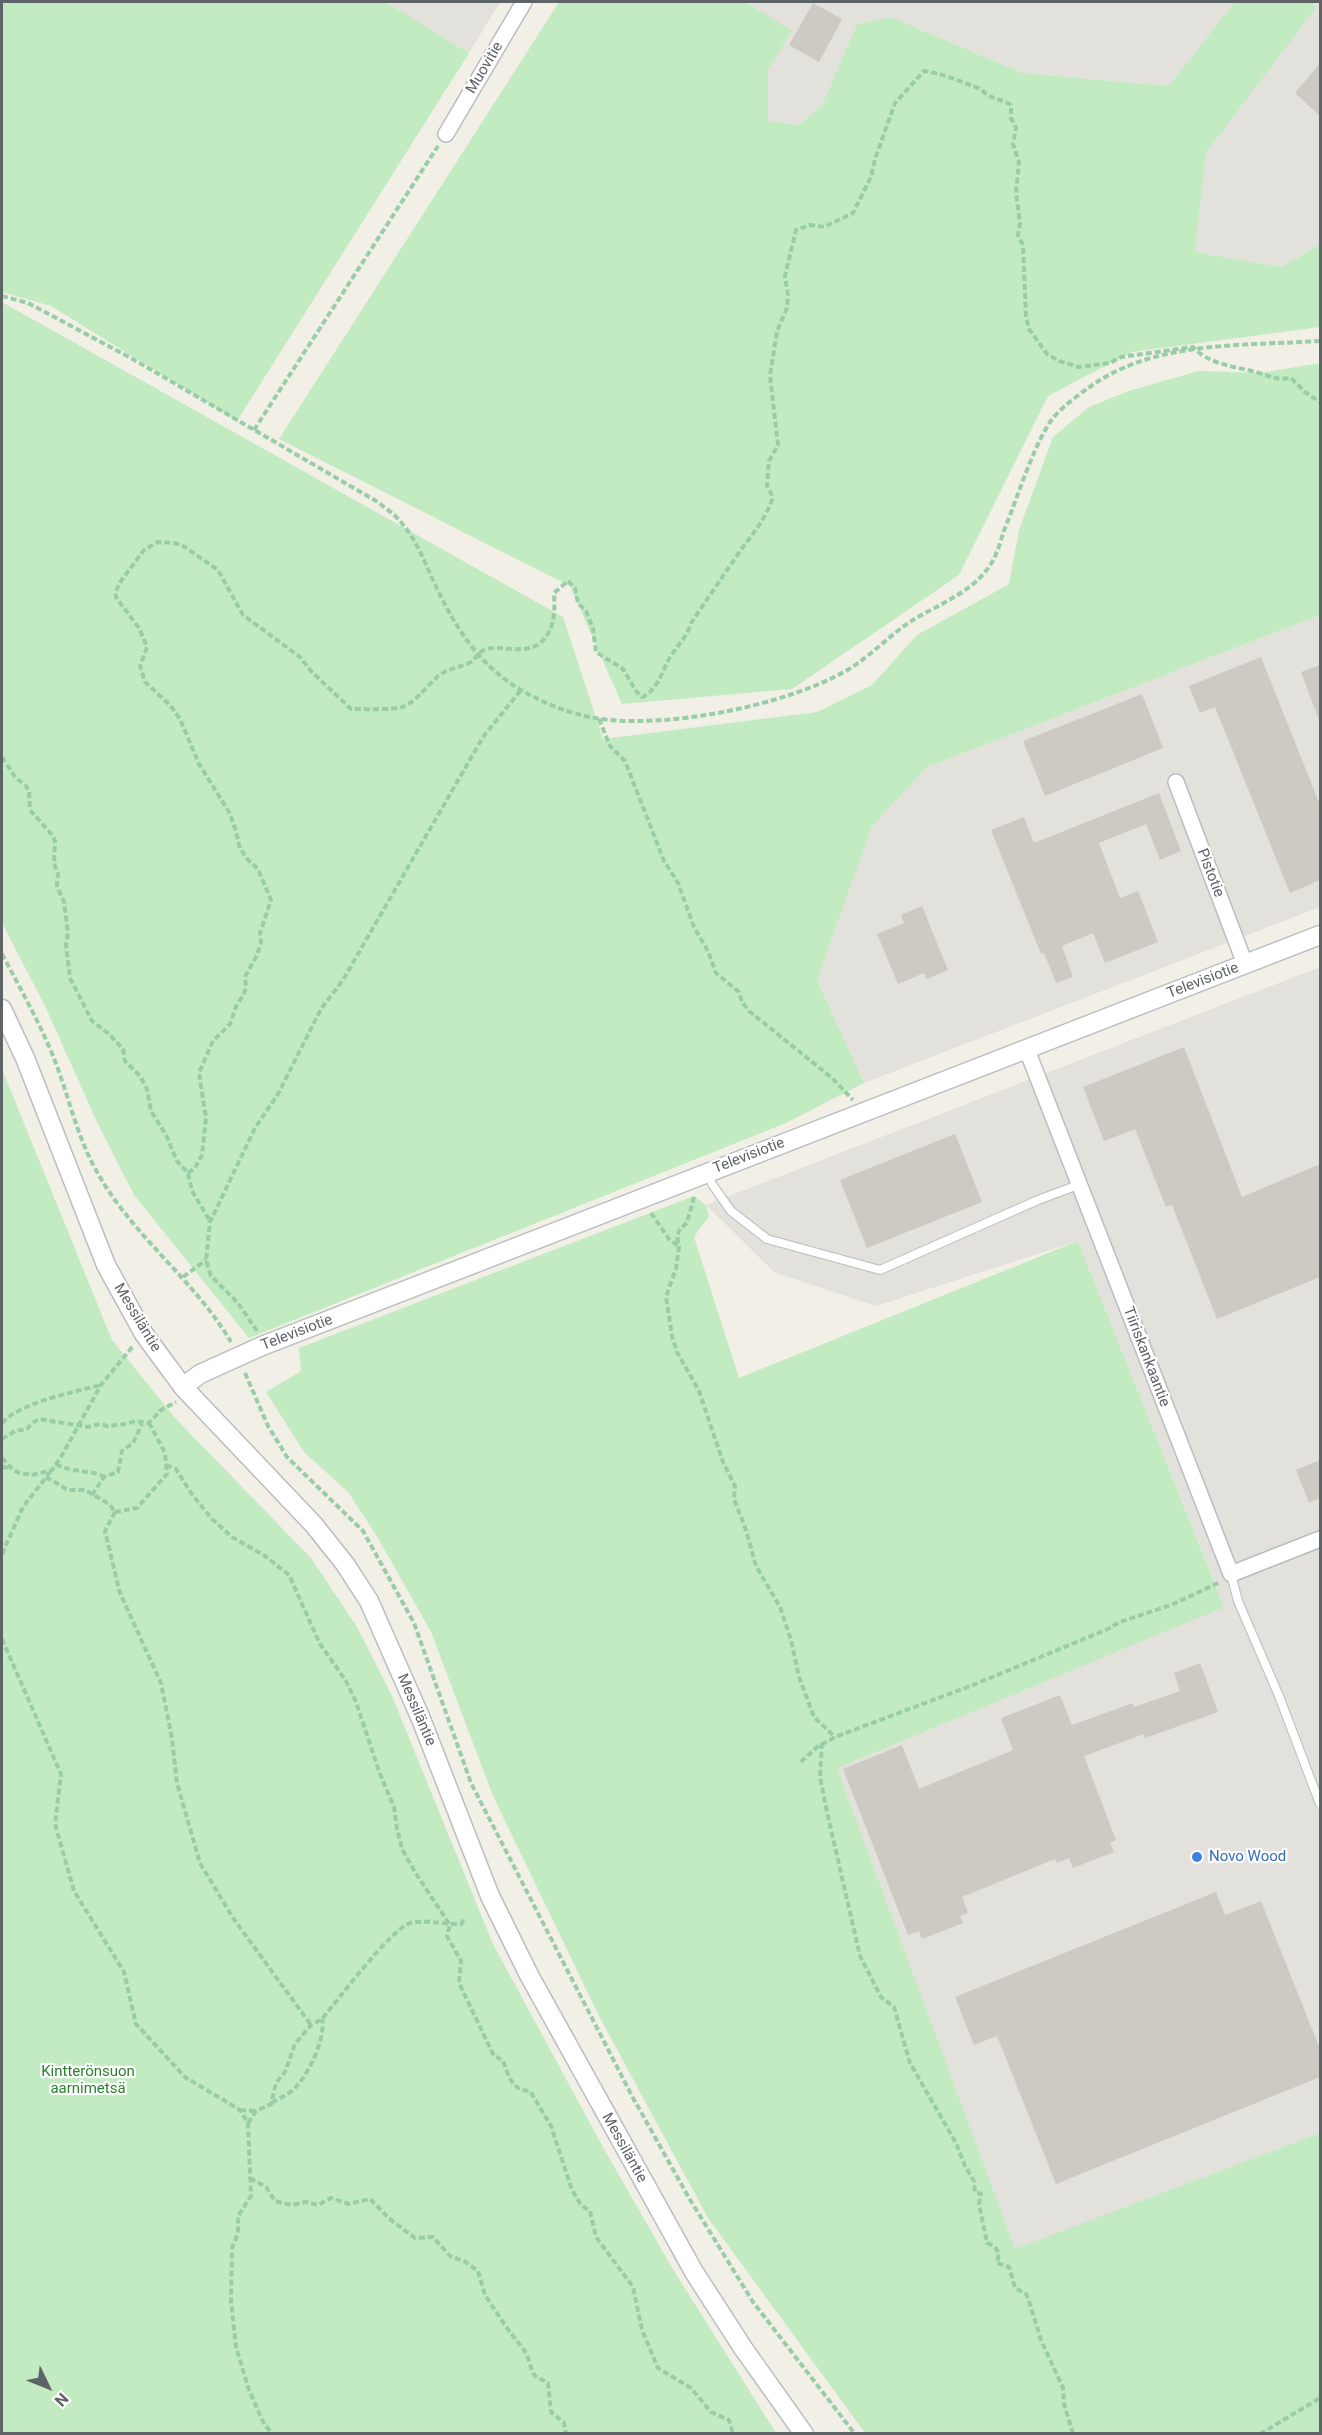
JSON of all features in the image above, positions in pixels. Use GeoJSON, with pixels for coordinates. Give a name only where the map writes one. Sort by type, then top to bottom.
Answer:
{"type":"FeatureCollection","features":[{"type":"Feature","properties":{"kind":"street","name":"Muovitie"},"geometry":{"type":"LineString","coordinates":[[446,134],[524,2]]}},
{"type":"Feature","properties":{"kind":"street","name":"Pistotie"},"geometry":{"type":"LineString","coordinates":[[1176,782],[1245,964]]}},
{"type":"Feature","properties":{"kind":"street","name":"Televisiotie"},"geometry":{"type":"LineString","coordinates":[[185,1390],[200,1374],[262,1346],[1320,935]]}},
{"type":"Feature","properties":{"kind":"street","name":"Messiläntie"},"geometry":{"type":"LineString","coordinates":[[2,1010],[25,1058],[106,1265],[144,1334],[185,1390],[314,1526],[345,1564],[369,1601],[421,1719],[490,1896],[530,1975],[694,2272],[742,2348],[804,2433]]}},
{"type":"Feature","properties":{"kind":"street","name":"Tiiriskankaantie"},"geometry":{"type":"LineString","coordinates":[[1027,1050],[1232,1574]]}},
{"type":"Feature","properties":{"kind":"street"},"geometry":{"type":"LineString","coordinates":[[1232,1574],[1320,1539]]}},
{"type":"Feature","properties":{"kind":"lane"},"geometry":{"type":"LineString","coordinates":[[699,1175],[711,1184],[731,1211],[767,1239],[880,1270],[1038,1200],[1078,1185]]}},
{"type":"Feature","properties":{"kind":"lane"},"geometry":{"type":"LineString","coordinates":[[1232,1574],[1238,1601],[1280,1696],[1320,1804]]}},
{"type":"Feature","properties":{"kind":"path"},"geometry":{"type":"LineString","coordinates":[[188,1173],[195,1168],[202,1155],[206,1118],[199,1074],[213,1041],[230,1024],[237,1004],[243,996],[246,988],[245,977],[259,949],[260,933],[271,900],[258,869],[240,848],[228,812],[199,764],[180,719],[170,705],[145,682],[140,666],[147,647],[139,628],[115,593],[144,550],[158,542],[175,543],[190,550],[218,570],[243,615],[300,657],[351,710],[402,707],[437,677],[452,668],[472,661],[477,654],[490,648],[517,650],[537,645],[554,623],[554,593],[568,581],[575,588],[578,603],[586,611],[590,620],[596,652],[623,669],[636,692],[642,697],[649,694],[688,632],[691,623],[752,538],[768,511],[773,497],[767,486],[769,461],[777,445],[770,376],[777,331],[787,308],[788,295],[785,276],[796,230],[810,225],[824,227],[853,213],[871,177],[895,103],[924,71],[959,79],[980,88],[988,96],[999,98],[1011,105],[1011,118],[1016,128],[1013,144],[1019,162],[1016,193],[1020,223],[1018,235],[1023,245],[1025,304],[1029,329],[1047,354],[1059,361],[1079,367],[1110,363],[1121,357],[1193,347],[1213,362],[1260,373],[1274,380],[1291,378],[1305,392],[1320,402]]}},
{"type":"Feature","properties":{"kind":"path"},"geometry":{"type":"LineString","coordinates":[[254,430],[446,134]]}},
{"type":"Feature","properties":{"kind":"path"},"geometry":{"type":"LineString","coordinates":[[2,296],[28,303],[130,358],[376,501],[399,519],[414,539],[458,628],[477,654],[501,677],[548,704],[599,719],[630,721],[687,717],[758,705],[814,688],[847,671],[909,623],[975,584],[992,562],[1040,440],[1051,420],[1070,401],[1094,384],[1125,368],[1176,352],[1320,341]]}},
{"type":"Feature","properties":{"kind":"path"},"geometry":{"type":"LineString","coordinates":[[1110,363],[1125,368]]}},
{"type":"Feature","properties":{"kind":"path"},"geometry":{"type":"LineString","coordinates":[[262,1346],[257,1329],[238,1303],[213,1279],[206,1260],[210,1222],[255,1128],[278,1094],[321,1009],[343,980],[483,737],[522,690]]}},
{"type":"Feature","properties":{"kind":"path"},"geometry":{"type":"LineString","coordinates":[[599,719],[610,746],[625,761],[664,861],[678,884],[694,927],[708,951],[716,973],[739,992],[742,1002],[749,1011],[832,1078],[854,1101],[859,1114]]}},
{"type":"Feature","properties":{"kind":"path"},"geometry":{"type":"LineString","coordinates":[[2,757],[15,777],[26,786],[29,792],[30,810],[53,836],[54,864],[58,873],[57,886],[64,902],[68,933],[66,945],[70,978],[92,1021],[123,1049],[126,1061],[140,1076],[147,1089],[151,1111],[166,1135],[177,1161],[188,1173],[192,1191],[210,1222]]}},
{"type":"Feature","properties":{"kind":"path"},"geometry":{"type":"LineString","coordinates":[[699,1175],[694,1188],[693,1207],[687,1223],[680,1229],[677,1236],[679,1247],[676,1268],[666,1296],[672,1336],[677,1352],[699,1391],[723,1462],[735,1486],[734,1499],[756,1566],[780,1606],[791,1640],[799,1677],[814,1717],[835,1737]]}},
{"type":"Feature","properties":{"kind":"path"},"geometry":{"type":"LineString","coordinates":[[638,1199],[653,1215],[669,1239],[679,1247]]}},
{"type":"Feature","properties":{"kind":"path"},"geometry":{"type":"LineString","coordinates":[[183,1277],[206,1260]]}},
{"type":"Feature","properties":{"kind":"path"},"geometry":{"type":"LineString","coordinates":[[2,1554],[22,1507],[56,1464],[101,1385],[144,1334]]}},
{"type":"Feature","properties":{"kind":"path"},"geometry":{"type":"LineString","coordinates":[[2,1423],[15,1413],[31,1406],[101,1385]]}},
{"type":"Feature","properties":{"kind":"path"},"geometry":{"type":"LineString","coordinates":[[2,1439],[15,1431],[27,1429],[39,1419],[88,1426],[100,1424],[107,1426],[135,1421],[143,1424],[149,1423],[161,1410],[177,1402],[185,1390]]}},
{"type":"Feature","properties":{"kind":"path"},"geometry":{"type":"LineString","coordinates":[[115,1512],[137,1508],[168,1474],[165,1453],[149,1423]]}},
{"type":"Feature","properties":{"kind":"path"},"geometry":{"type":"LineString","coordinates":[[92,1495],[104,1477],[118,1472],[122,1451],[133,1443],[143,1424]]}},
{"type":"Feature","properties":{"kind":"path"},"geometry":{"type":"LineString","coordinates":[[2,1458],[11,1468],[20,1473],[32,1475],[51,1470]]}},
{"type":"Feature","properties":{"kind":"path"},"geometry":{"type":"LineString","coordinates":[[56,1464],[66,1470],[99,1473],[104,1477]]}},
{"type":"Feature","properties":{"kind":"path"},"geometry":{"type":"LineString","coordinates":[[166,1465],[176,1469],[211,1518],[232,1537],[265,1556],[289,1575],[320,1644],[346,1681],[356,1702],[380,1774],[394,1807],[402,1849],[450,1925],[447,1936],[462,1961],[459,1983],[494,2056],[503,2060],[512,2083],[522,2091],[530,2091],[551,2126],[572,2190],[581,2205],[590,2211],[596,2237],[633,2287],[642,2330],[658,2368],[691,2388],[711,2412],[729,2420],[733,2433]]}},
{"type":"Feature","properties":{"kind":"path"},"geometry":{"type":"LineString","coordinates":[[2,1467],[11,1468]]}},
{"type":"Feature","properties":{"kind":"path"},"geometry":{"type":"LineString","coordinates":[[46,1477],[68,1490],[86,1490],[109,1504],[115,1512]]}},
{"type":"Feature","properties":{"kind":"path"},"geometry":{"type":"LineString","coordinates":[[115,1512],[105,1531],[120,1593],[160,1683],[172,1739],[177,1783],[200,1863],[233,1918],[311,2025]]}},
{"type":"Feature","properties":{"kind":"path"},"geometry":{"type":"LineString","coordinates":[[801,1762],[822,1743],[835,1737],[982,1681],[1120,1622],[1171,1605],[1205,1591],[1232,1574]]}},
{"type":"Feature","properties":{"kind":"path"},"geometry":{"type":"LineString","coordinates":[[2,1639],[61,1774],[55,1824],[74,1892],[124,1972],[136,2024],[185,2077],[240,2110],[256,2111],[295,2089],[316,2053],[324,2028],[322,2019]]}},
{"type":"Feature","properties":{"kind":"path"},"geometry":{"type":"LineString","coordinates":[[822,1743],[820,1777],[860,1956],[880,1997],[894,2007],[910,2063],[956,2143],[964,2166],[974,2181],[975,2192],[981,2194],[980,2204],[987,2243],[994,2246],[999,2253],[997,2263],[1009,2267],[1014,2285],[1028,2298],[1041,2340],[1063,2388],[1073,2433]]}},
{"type":"Feature","properties":{"kind":"path"},"geometry":{"type":"LineString","coordinates":[[271,2104],[276,2083],[285,2072],[295,2044],[311,2025],[322,2019],[374,1954],[407,1924],[425,1921],[450,1925],[461,1924],[465,1917]]}},
{"type":"Feature","properties":{"kind":"path"},"geometry":{"type":"LineString","coordinates":[[240,2110],[248,2123],[251,2196],[238,2216],[238,2233],[232,2248],[231,2301],[237,2347],[249,2390],[262,2422],[272,2433]]}},
{"type":"Feature","properties":{"kind":"path"},"geometry":{"type":"LineString","coordinates":[[248,2123],[256,2111]]}},
{"type":"Feature","properties":{"kind":"path"},"geometry":{"type":"LineString","coordinates":[[249,2177],[266,2187],[275,2201],[291,2205],[306,2202],[318,2205],[331,2198],[349,2204],[370,2199],[391,2220],[415,2238],[433,2237],[450,2256],[464,2261],[478,2271],[485,2295],[527,2354],[535,2376],[548,2383],[551,2412],[564,2423],[566,2433]]}},
{"type":"Feature","properties":{"kind":"path"},"geometry":{"type":"LineString","coordinates":[[1260,2433],[1320,2398]]}},
{"type":"Feature","properties":{"kind":"shaded area"},"geometry":{"type":"Polygon","coordinates":[[[386,2],[500,2],[469,53],[386,2]]]}},
{"type":"Feature","properties":{"kind":"shaded area"},"geometry":{"type":"Polygon","coordinates":[[[746,2],[1320,2],[1320,245],[1318,244],[1284,267],[1195,252],[1206,152],[1248,93],[1022,73],[891,17],[857,24],[822,105],[800,125],[768,121],[768,69],[791,31],[746,2]]]}},
{"type":"Feature","properties":{"kind":"shaded area"},"geometry":{"type":"Polygon","coordinates":[[[1320,615],[1320,907],[864,1083],[817,980],[872,825],[927,767],[1320,615]]]}},
{"type":"Feature","properties":{"kind":"shaded area"},"geometry":{"type":"Polygon","coordinates":[[[1320,967],[1320,2133],[1015,2250],[837,1768],[1224,1606],[1078,1241],[876,1306],[774,1272],[706,1205],[1320,967]]]}},
{"type":"Feature","properties":{"kind":"green space"},"geometry":{"type":"Polygon","coordinates":[[[2,2],[386,2],[469,53],[237,421],[51,306],[2,292],[2,2]]]}},
{"type":"Feature","properties":{"kind":"green space"},"geometry":{"type":"Polygon","coordinates":[[[559,2],[746,2],[792,31],[768,69],[768,121],[799,125],[822,105],[857,24],[891,17],[1022,73],[1169,86],[1235,2],[1312,2],[1315,9],[1206,152],[1195,252],[1283,267],[1319,244],[1320,327],[1132,352],[1048,396],[959,575],[792,689],[622,704],[570,586],[279,439],[559,2]]]}},
{"type":"Feature","properties":{"kind":"green space"},"geometry":{"type":"Polygon","coordinates":[[[2,302],[563,617],[603,739],[817,712],[872,685],[917,635],[1009,584],[1019,530],[1053,437],[1089,407],[1129,391],[1198,371],[1260,373],[1320,363],[1320,615],[927,767],[872,826],[817,980],[864,1083],[786,1123],[249,1338],[134,1195],[97,1122],[45,1006],[2,923],[2,302]]]}},
{"type":"Feature","properties":{"kind":"green space","name":"Kintterönsuon aarnimetsä"},"geometry":{"type":"Polygon","coordinates":[[[2,1069],[112,1340],[176,1419],[311,1558],[357,1627],[392,1696],[493,1944],[604,2149],[671,2266],[776,2433],[2,2433],[2,1069]]]}},
{"type":"Feature","properties":{"kind":"green space"},"geometry":{"type":"Polygon","coordinates":[[[694,1196],[706,1205],[709,1216],[694,1237],[739,1378],[1078,1241],[1224,1607],[837,1768],[1015,2249],[1320,2133],[1320,2433],[865,2433],[708,2218],[599,2016],[493,1796],[431,1632],[378,1538],[348,1492],[304,1452],[266,1392],[301,1371],[299,1348],[694,1196]]]}},
{"type":"Feature","properties":{"kind":"building"},"geometry":{"type":"Polygon","coordinates":[[[813,3],[842,19],[819,62],[789,45],[813,3]]]}},
{"type":"Feature","properties":{"kind":"building"},"geometry":{"type":"Polygon","coordinates":[[[1320,63],[1320,116],[1295,93],[1320,63]]]}},
{"type":"Feature","properties":{"kind":"building"},"geometry":{"type":"Polygon","coordinates":[[[1261,657],[1320,805],[1320,880],[1290,893],[1215,707],[1200,713],[1189,686],[1261,657]]]}},
{"type":"Feature","properties":{"kind":"building"},"geometry":{"type":"Polygon","coordinates":[[[1320,665],[1320,719],[1319,720],[1301,672],[1320,665]]]}},
{"type":"Feature","properties":{"kind":"building"},"geometry":{"type":"Polygon","coordinates":[[[1142,694],[1163,748],[1045,796],[1023,741],[1142,694]]]}},
{"type":"Feature","properties":{"kind":"building"},"geometry":{"type":"Polygon","coordinates":[[[1159,793],[1181,851],[1160,860],[1146,824],[1099,843],[1120,898],[1138,891],[1158,942],[1105,963],[1093,933],[1062,946],[1073,977],[1056,983],[1044,953],[1041,954],[991,830],[1024,817],[1034,843],[1159,793]]]}},
{"type":"Feature","properties":{"kind":"building"},"geometry":{"type":"Polygon","coordinates":[[[922,906],[948,970],[927,979],[924,973],[898,984],[877,934],[904,923],[901,915],[922,906]]]}},
{"type":"Feature","properties":{"kind":"building"},"geometry":{"type":"Polygon","coordinates":[[[1184,1047],[1242,1197],[1320,1164],[1320,1277],[1217,1319],[1172,1205],[1166,1207],[1135,1129],[1104,1141],[1083,1087],[1184,1047]]]}},
{"type":"Feature","properties":{"kind":"building"},"geometry":{"type":"Polygon","coordinates":[[[955,1134],[982,1202],[867,1248],[840,1180],[955,1134]]]}},
{"type":"Feature","properties":{"kind":"building"},"geometry":{"type":"Polygon","coordinates":[[[1320,1460],[1320,1498],[1309,1503],[1296,1470],[1320,1460]]]}},
{"type":"Feature","properties":{"kind":"building"},"geometry":{"type":"Polygon","coordinates":[[[1200,1663],[1218,1712],[1145,1738],[1144,1734],[1084,1756],[1116,1840],[1110,1843],[1114,1852],[1073,1868],[1069,1858],[1057,1863],[1055,1859],[962,1897],[968,1913],[960,1916],[963,1923],[922,1939],[919,1931],[908,1935],[843,1769],[902,1745],[919,1789],[1013,1750],[1001,1718],[1060,1695],[1072,1725],[1133,1703],[1134,1707],[1180,1691],[1174,1673],[1200,1663]]]}},
{"type":"Feature","properties":{"kind":"building"},"geometry":{"type":"Polygon","coordinates":[[[1216,1892],[1225,1915],[1261,1901],[1320,2049],[1320,2077],[1056,2184],[997,2036],[974,2045],[955,1997],[1216,1892]]]}},
{"type":"Feature","properties":{"kind":"place","name":"Novo Wood"},"geometry":{"type":"Point","coordinates":[1197,1857]}}]}
